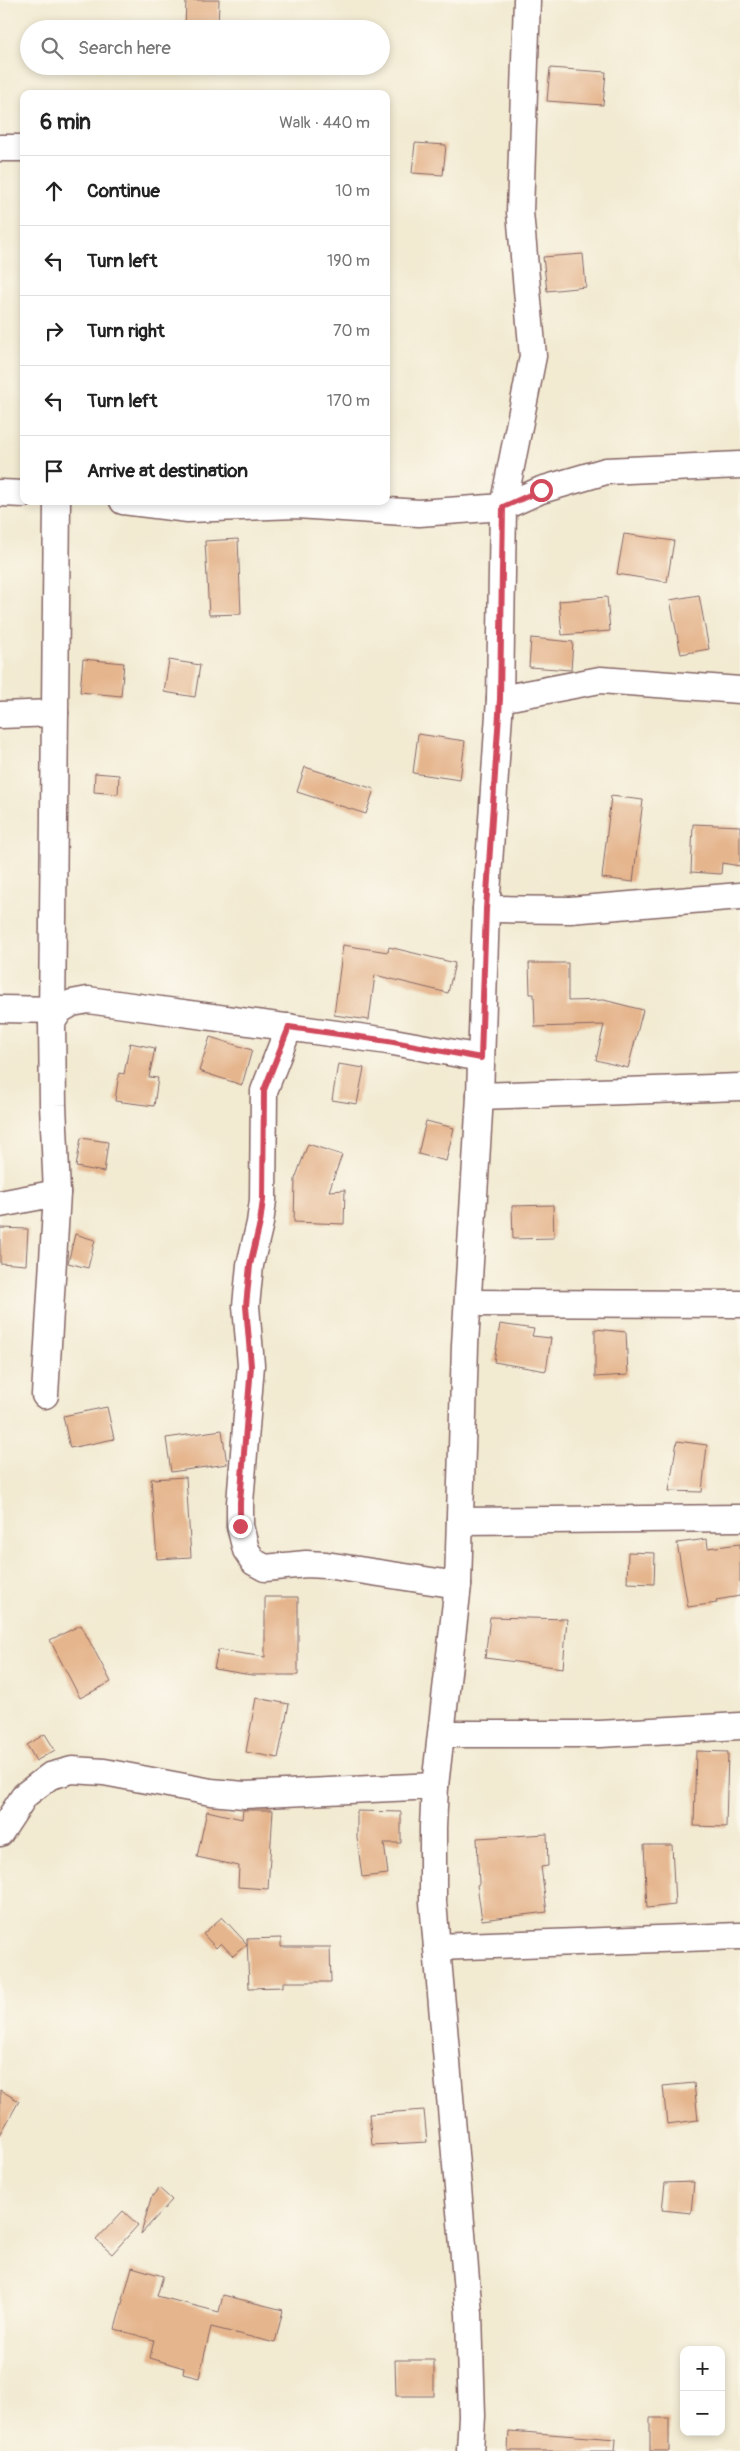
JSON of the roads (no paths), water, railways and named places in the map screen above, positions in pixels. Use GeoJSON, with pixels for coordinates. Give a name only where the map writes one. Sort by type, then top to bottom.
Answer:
{"type":"FeatureCollection","features":[{"type":"Feature","properties":{"kind":"street"},"geometry":{"type":"LineString","coordinates":[[470,2451],[472,2407],[469,2314],[433,1902],[435,1786],[458,1585],[468,1303],[480,1096],[486,909],[500,699],[503,507],[533,356],[520,212],[526,0]]}},
{"type":"Feature","properties":{"kind":"street"},"geometry":{"type":"LineString","coordinates":[[0,148],[20,148]]}},
{"type":"Feature","properties":{"kind":"street"},"geometry":{"type":"LineString","coordinates":[[156,505],[188,509],[297,505],[419,513],[503,507],[541,490],[606,472],[740,465]]}},
{"type":"Feature","properties":{"kind":"street"},"geometry":{"type":"LineString","coordinates":[[0,493],[20,494]]}},
{"type":"Feature","properties":{"kind":"street"},"geometry":{"type":"LineString","coordinates":[[45,1395],[58,1193],[53,1105],[57,505]]}},
{"type":"Feature","properties":{"kind":"street"},"geometry":{"type":"LineString","coordinates":[[500,699],[600,680],[740,690]]}},
{"type":"Feature","properties":{"kind":"street"},"geometry":{"type":"LineString","coordinates":[[0,715],[55,713]]}},
{"type":"Feature","properties":{"kind":"street"},"geometry":{"type":"LineString","coordinates":[[486,909],[570,910],[740,896]]}},
{"type":"Feature","properties":{"kind":"street"},"geometry":{"type":"LineString","coordinates":[[0,1009],[55,1014],[72,1003],[88,1000],[388,1041],[481,1058]]}},
{"type":"Feature","properties":{"kind":"street"},"geometry":{"type":"LineString","coordinates":[[289,1027],[264,1090],[263,1200],[246,1306],[251,1366],[240,1502],[240,1526],[246,1550],[254,1562],[265,1568],[306,1564],[458,1585]]}},
{"type":"Feature","properties":{"kind":"street"},"geometry":{"type":"LineString","coordinates":[[480,1096],[740,1087]]}},
{"type":"Feature","properties":{"kind":"street"},"geometry":{"type":"LineString","coordinates":[[0,1204],[58,1193]]}},
{"type":"Feature","properties":{"kind":"street"},"geometry":{"type":"LineString","coordinates":[[468,1303],[740,1304]]}},
{"type":"Feature","properties":{"kind":"street"},"geometry":{"type":"LineString","coordinates":[[460,1521],[740,1518]]}},
{"type":"Feature","properties":{"kind":"street"},"geometry":{"type":"LineString","coordinates":[[442,1734],[600,1734],[740,1726]]}},
{"type":"Feature","properties":{"kind":"street"},"geometry":{"type":"LineString","coordinates":[[0,1832],[25,1795],[50,1776],[72,1770],[104,1772],[211,1792],[244,1795],[435,1786]]}},
{"type":"Feature","properties":{"kind":"street"},"geometry":{"type":"LineString","coordinates":[[437,1947],[740,1936]]}}]}
